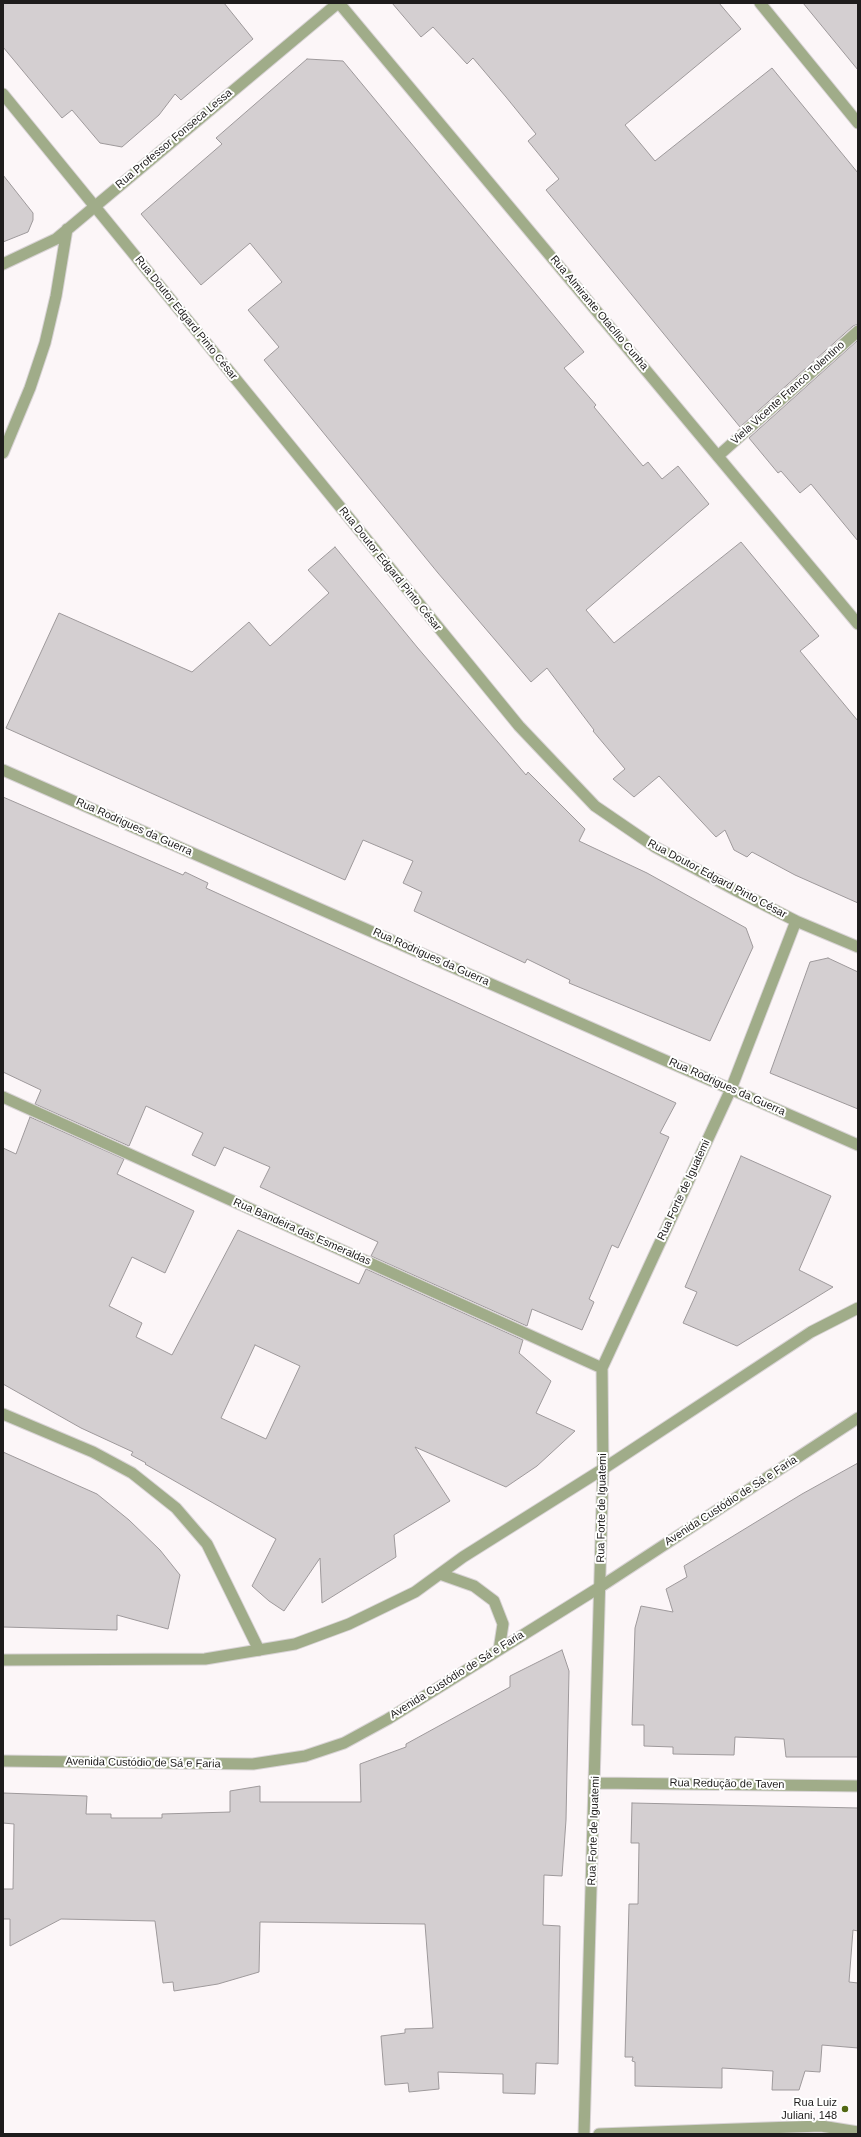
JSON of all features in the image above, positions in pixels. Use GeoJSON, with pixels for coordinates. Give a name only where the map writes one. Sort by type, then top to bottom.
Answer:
{"type":"FeatureCollection","features":[{"type":"Feature","properties":{"kind":"street","name":"Rua Professor Fonseca Lessa"},"geometry":{"type":"LineString","coordinates":[[3,264],[56,239],[339,3]]}},
{"type":"Feature","properties":{"kind":"street","name":"Rua Almirante Otacílio Cunha"},"geometry":{"type":"LineString","coordinates":[[339,3],[858,624]]}},
{"type":"Feature","properties":{"kind":"street"},"geometry":{"type":"LineString","coordinates":[[760,3],[858,123]]}},
{"type":"Feature","properties":{"kind":"street","name":"Rua Doutor Edgard Pinto César"},"geometry":{"type":"LineString","coordinates":[[3,94],[519,726],[590,800],[655,847],[796,922],[858,947]]}},
{"type":"Feature","properties":{"kind":"street"},"geometry":{"type":"LineString","coordinates":[[3,453],[30,388],[45,343],[56,296],[67,229]]}},
{"type":"Feature","properties":{"kind":"street","name":"Viela Vicente Franco Tolentino"},"geometry":{"type":"LineString","coordinates":[[718,456],[858,331]]}},
{"type":"Feature","properties":{"kind":"street","name":"Rua Rodrigues da Guerra"},"geometry":{"type":"LineString","coordinates":[[3,770],[858,1145]]}},
{"type":"Feature","properties":{"kind":"street","name":"Rua Forte de Iguatemi"},"geometry":{"type":"LineString","coordinates":[[584,2134],[596,1783],[603,1468],[602,1368],[731,1089],[796,922]]}},
{"type":"Feature","properties":{"kind":"street","name":"Rua Bandeira das Esmeraldas"},"geometry":{"type":"LineString","coordinates":[[3,1096],[602,1368]]}},
{"type":"Feature","properties":{"kind":"street"},"geometry":{"type":"LineString","coordinates":[[3,1660],[206,1659],[295,1644],[348,1624],[415,1592],[463,1557],[812,1332],[858,1308]]}},
{"type":"Feature","properties":{"kind":"street"},"geometry":{"type":"LineString","coordinates":[[3,1414],[100,1456],[132,1474],[176,1508],[207,1544],[259,1650]]}},
{"type":"Feature","properties":{"kind":"street","name":"Avenida Custódio de Sá e Faria"},"geometry":{"type":"LineString","coordinates":[[3,1761],[253,1764],[305,1756],[344,1743],[388,1719],[600,1587],[858,1418]]}},
{"type":"Feature","properties":{"kind":"street"},"geometry":{"type":"LineString","coordinates":[[440,1574],[474,1586],[494,1601],[503,1624],[499,1650]]}},
{"type":"Feature","properties":{"kind":"street","name":"Rua Redução de Taven"},"geometry":{"type":"LineString","coordinates":[[596,1783],[858,1786]]}},
{"type":"Feature","properties":{"kind":"street"},"geometry":{"type":"LineString","coordinates":[[599,2134],[821,2126],[858,2132]]}},
{"type":"Feature","properties":{"kind":"building"},"geometry":{"type":"Polygon","coordinates":[[[3,3],[224,3],[253,39],[181,100],[175,94],[159,115],[122,147],[100,143],[72,110],[62,118],[3,47],[3,3]]]}},
{"type":"Feature","properties":{"kind":"building"},"geometry":{"type":"Polygon","coordinates":[[[392,3],[719,3],[741,29],[625,125],[655,161],[772,68],[858,173],[858,324],[853,326],[740,427],[546,190],[559,179],[528,141],[536,134],[506,97],[473,58],[467,64],[433,27],[421,37],[392,3]]]}},
{"type":"Feature","properties":{"kind":"building"},"geometry":{"type":"Polygon","coordinates":[[[803,3],[858,3],[858,70],[803,3]]]}},
{"type":"Feature","properties":{"kind":"building"},"geometry":{"type":"Polygon","coordinates":[[[307,59],[343,61],[584,352],[564,368],[596,405],[594,407],[643,466],[648,462],[662,479],[678,466],[709,504],[586,610],[614,643],[741,542],[819,636],[800,651],[858,721],[858,903],[795,875],[752,852],[747,857],[734,850],[725,830],[716,837],[659,776],[634,797],[613,779],[625,769],[593,731],[594,730],[547,668],[531,682],[438,573],[264,360],[279,347],[248,310],[282,282],[250,243],[201,285],[141,214],[222,144],[216,138],[307,59]]]}},
{"type":"Feature","properties":{"kind":"building"},"geometry":{"type":"Polygon","coordinates":[[[3,175],[33,213],[33,220],[28,232],[3,242],[3,175]]]}},
{"type":"Feature","properties":{"kind":"building"},"geometry":{"type":"Polygon","coordinates":[[[858,340],[858,541],[811,484],[800,493],[781,471],[778,473],[749,438],[858,340]]]}},
{"type":"Feature","properties":{"kind":"building"},"geometry":{"type":"Polygon","coordinates":[[[335,547],[417,647],[526,775],[528,772],[585,829],[579,841],[647,873],[746,928],[753,947],[710,1041],[569,983],[570,980],[527,959],[525,963],[414,911],[422,892],[403,883],[413,861],[363,840],[345,880],[6,728],[59,613],[192,672],[249,622],[270,646],[329,593],[308,570],[335,547]]]}},
{"type":"Feature","properties":{"kind":"building"},"geometry":{"type":"Polygon","coordinates":[[[3,797],[183,875],[185,872],[208,883],[206,888],[676,1103],[660,1133],[669,1137],[618,1248],[612,1245],[589,1299],[594,1302],[582,1330],[532,1309],[527,1326],[371,1256],[378,1242],[260,1187],[270,1167],[224,1147],[215,1166],[192,1155],[203,1133],[146,1106],[129,1146],[35,1104],[41,1090],[3,1072],[3,797]]]}},
{"type":"Feature","properties":{"kind":"building"},"geometry":{"type":"Polygon","coordinates":[[[828,958],[858,972],[858,1109],[770,1073],[810,962],[828,958]]]}},
{"type":"Feature","properties":{"kind":"building"},"geometry":{"type":"Polygon","coordinates":[[[30,1117],[124,1159],[117,1174],[194,1211],[165,1273],[132,1257],[109,1306],[142,1323],[136,1337],[172,1355],[238,1230],[359,1284],[366,1269],[523,1340],[519,1353],[551,1381],[536,1413],[575,1431],[537,1466],[506,1487],[415,1447],[450,1501],[394,1535],[396,1557],[322,1603],[320,1558],[284,1611],[269,1601],[252,1586],[276,1539],[145,1464],[146,1463],[131,1455],[133,1452],[81,1428],[3,1384],[3,1148],[16,1154],[30,1117]],[[255,1345],[221,1418],[266,1439],[300,1366],[255,1345]]]}},
{"type":"Feature","properties":{"kind":"building"},"geometry":{"type":"Polygon","coordinates":[[[741,1156],[831,1196],[799,1270],[833,1287],[737,1346],[683,1323],[697,1292],[685,1287],[741,1156]]]}},
{"type":"Feature","properties":{"kind":"building"},"geometry":{"type":"Polygon","coordinates":[[[3,1452],[97,1494],[129,1520],[160,1550],[180,1575],[168,1629],[117,1615],[117,1630],[3,1627],[3,1452]]]}},
{"type":"Feature","properties":{"kind":"building"},"geometry":{"type":"Polygon","coordinates":[[[858,1463],[858,1757],[786,1757],[784,1739],[735,1737],[734,1755],[673,1754],[673,1747],[644,1746],[644,1725],[632,1725],[635,1628],[641,1606],[673,1612],[666,1589],[687,1577],[684,1566],[802,1494],[858,1463]]]}},
{"type":"Feature","properties":{"kind":"building"},"geometry":{"type":"Polygon","coordinates":[[[562,1650],[569,1671],[566,1820],[562,1876],[544,1875],[543,1925],[560,1926],[558,2064],[536,2063],[535,2094],[503,2093],[503,2074],[438,2072],[439,2089],[409,2092],[408,2083],[385,2085],[381,2036],[405,2033],[405,2029],[433,2028],[425,1924],[260,1922],[259,1972],[218,1984],[174,1991],[173,1982],[163,1983],[155,1921],[61,1919],[10,1946],[10,1919],[3,1919],[3,1889],[13,1889],[14,1824],[3,1823],[3,1793],[87,1796],[86,1814],[111,1814],[111,1818],[162,1818],[162,1814],[230,1812],[230,1791],[260,1786],[260,1802],[361,1802],[360,1764],[406,1747],[406,1744],[510,1687],[510,1676],[562,1650]]]}},
{"type":"Feature","properties":{"kind":"building"},"geometry":{"type":"Polygon","coordinates":[[[632,1803],[858,1808],[858,1931],[853,1930],[849,1982],[858,1983],[858,2048],[822,2045],[820,2072],[805,2071],[799,2090],[772,2090],[773,2071],[722,2068],[722,2088],[635,2086],[635,2062],[632,2061],[633,2057],[625,2057],[629,1904],[638,1904],[639,1843],[631,1843],[632,1803]]]}},
{"type":"Feature","properties":{"kind":"place","name":"Rua Luiz Juliani, 148"},"geometry":{"type":"Point","coordinates":[845,2109]}}]}
